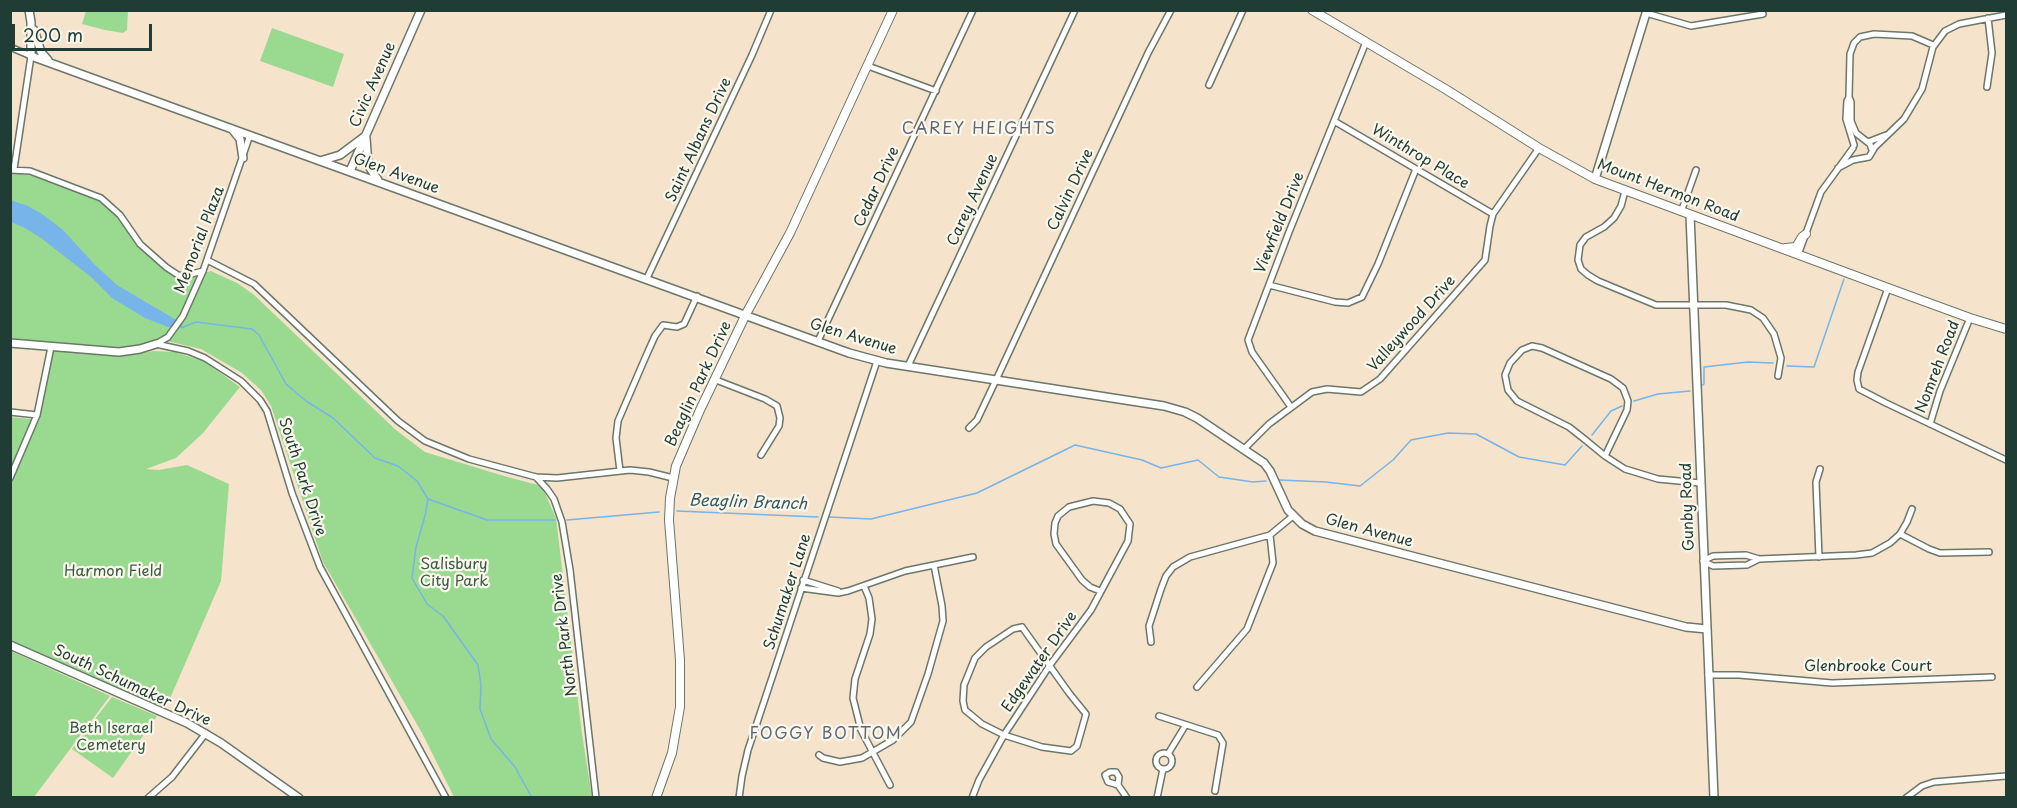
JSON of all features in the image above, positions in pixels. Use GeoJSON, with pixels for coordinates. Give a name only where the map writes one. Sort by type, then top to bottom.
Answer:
{"type":"FeatureCollection","features":[{"type":"Feature","properties":{"kind":"main road","name":"Beaglin Park Drive"},"geometry":{"type":"LineString","coordinates":[[656,798],[672,753],[680,707],[680,660],[669,506],[673,478],[680,454],[746,315],[790,233],[893,10]]}},
{"type":"Feature","properties":{"kind":"main road","name":"Mount Hermon Road"},"geometry":{"type":"LineString","coordinates":[[1312,10],[1539,148],[1595,179],[1970,318],[2007,329]]}},
{"type":"Feature","properties":{"kind":"main road"},"geometry":{"type":"LineString","coordinates":[[1780,248],[1796,247],[1804,237]]}},
{"type":"Feature","properties":{"kind":"main road"},"geometry":{"type":"LineString","coordinates":[[1804,237],[1806,253],[1818,262]]}},
{"type":"Feature","properties":{"kind":"street"},"geometry":{"type":"LineString","coordinates":[[29,10],[41,52],[51,63]]}},
{"type":"Feature","properties":{"kind":"street","name":"Civic Avenue"},"geometry":{"type":"LineString","coordinates":[[350,171],[421,10]]}},
{"type":"Feature","properties":{"kind":"street","name":"Saint Albans Drive"},"geometry":{"type":"LineString","coordinates":[[647,278],[771,10]]}},
{"type":"Feature","properties":{"kind":"street","name":"Cedar Drive"},"geometry":{"type":"LineString","coordinates":[[818,341],[973,10]]}},
{"type":"Feature","properties":{"kind":"street","name":"Carey Avenue"},"geometry":{"type":"LineString","coordinates":[[908,366],[1075,10]]}},
{"type":"Feature","properties":{"kind":"street","name":"Calvin Drive"},"geometry":{"type":"LineString","coordinates":[[969,428],[976,420],[996,380],[1148,53],[1171,10]]}},
{"type":"Feature","properties":{"kind":"street"},"geometry":{"type":"LineString","coordinates":[[1209,85],[1243,10]]}},
{"type":"Feature","properties":{"kind":"street"},"geometry":{"type":"LineString","coordinates":[[1595,179],[1647,12],[1691,26],[1763,14]]}},
{"type":"Feature","properties":{"kind":"street"},"geometry":{"type":"LineString","coordinates":[[1838,168],[1848,162],[1869,158],[1872,150],[1904,119],[1922,89],[1934,45],[1945,31],[1953,26],[2007,15]]}},
{"type":"Feature","properties":{"kind":"street"},"geometry":{"type":"LineString","coordinates":[[1987,87],[1992,53],[1988,18]]}},
{"type":"Feature","properties":{"kind":"street"},"geometry":{"type":"LineString","coordinates":[[31,22],[31,56],[12,169],[30,171],[101,198],[120,215],[140,244],[166,267],[178,275],[190,276],[203,272]]}},
{"type":"Feature","properties":{"kind":"street"},"geometry":{"type":"LineString","coordinates":[[1858,159],[1854,154],[1846,119],[1850,54],[1854,43],[1860,37],[1874,34],[1912,36],[1934,45]]}},
{"type":"Feature","properties":{"kind":"street","name":"Viewfield Drive"},"geometry":{"type":"LineString","coordinates":[[1291,407],[1249,346],[1248,340],[1366,42]]}},
{"type":"Feature","properties":{"kind":"street","name":"Glen Avenue"},"geometry":{"type":"LineString","coordinates":[[10,47],[876,361],[1180,410],[1197,418],[1266,466],[1284,504],[1293,516],[1308,528],[1686,627],[1707,629]]}},
{"type":"Feature","properties":{"kind":"street"},"geometry":{"type":"LineString","coordinates":[[868,66],[936,91]]}},
{"type":"Feature","properties":{"kind":"street"},"geometry":{"type":"LineString","coordinates":[[1849,97],[1851,123],[1856,133],[1872,150]]}},
{"type":"Feature","properties":{"kind":"street","name":"Winthrop Place"},"geometry":{"type":"LineString","coordinates":[[1334,121],[1493,214]]}},
{"type":"Feature","properties":{"kind":"street"},"geometry":{"type":"LineString","coordinates":[[230,127],[240,139],[243,158]]}},
{"type":"Feature","properties":{"kind":"street"},"geometry":{"type":"LineString","coordinates":[[1798,255],[1821,192],[1853,147],[1859,141],[1890,133]]}},
{"type":"Feature","properties":{"kind":"street","name":"Memorial Plaza"},"geometry":{"type":"LineString","coordinates":[[156,344],[173,331],[179,322],[203,272],[250,135]]}},
{"type":"Feature","properties":{"kind":"street"},"geometry":{"type":"LineString","coordinates":[[320,161],[340,155],[366,135]]}},
{"type":"Feature","properties":{"kind":"street"},"geometry":{"type":"LineString","coordinates":[[366,135],[368,165],[380,182]]}},
{"type":"Feature","properties":{"kind":"street","name":"Valleywood Drive"},"geometry":{"type":"LineString","coordinates":[[1244,449],[1269,424],[1312,392],[1328,389],[1361,392],[1380,379],[1485,260],[1493,214],[1539,148]]}},
{"type":"Feature","properties":{"kind":"street"},"geometry":{"type":"LineString","coordinates":[[1269,285],[1335,302],[1348,303],[1362,297],[1416,169]]}},
{"type":"Feature","properties":{"kind":"street"},"geometry":{"type":"LineString","coordinates":[[1681,212],[1696,170]]}},
{"type":"Feature","properties":{"kind":"street"},"geometry":{"type":"LineString","coordinates":[[1625,191],[1621,206],[1614,218],[1604,227],[1586,237],[1580,245],[1578,260],[1581,269],[1592,278],[1649,303],[1664,306],[1741,307],[1751,310],[1763,318],[1771,328],[1781,358],[1778,376]]}},
{"type":"Feature","properties":{"kind":"street","name":"Gunby Road"},"geometry":{"type":"LineString","coordinates":[[1690,215],[1714,798]]}},
{"type":"Feature","properties":{"kind":"street"},"geometry":{"type":"LineString","coordinates":[[207,260],[254,284],[398,421],[425,441],[469,459],[536,477],[557,478],[620,471],[649,472],[673,478]]}},
{"type":"Feature","properties":{"kind":"street"},"geometry":{"type":"LineString","coordinates":[[1888,288],[1858,372],[1859,389],[2007,460]]}},
{"type":"Feature","properties":{"kind":"street"},"geometry":{"type":"LineString","coordinates":[[620,471],[616,430],[618,421],[646,356],[663,325],[677,327],[684,324],[697,296]]}},
{"type":"Feature","properties":{"kind":"street","name":"Nomreh Road"},"geometry":{"type":"LineString","coordinates":[[1929,424],[1970,318]]}},
{"type":"Feature","properties":{"kind":"street","name":"South Park Drive"},"geometry":{"type":"LineString","coordinates":[[10,343],[119,352],[156,344],[188,351],[206,358],[241,381],[260,400],[267,411],[292,493],[320,567],[446,798]]}},
{"type":"Feature","properties":{"kind":"street"},"geometry":{"type":"LineString","coordinates":[[1605,456],[1627,410],[1628,401],[1623,388],[1611,379],[1542,348],[1532,346],[1522,350],[1505,372],[1506,385],[1510,394],[1518,401],[1569,427],[1605,456],[1625,469],[1644,476],[1700,483]]}},
{"type":"Feature","properties":{"kind":"street"},"geometry":{"type":"LineString","coordinates":[[10,478],[37,415],[51,347]]}},
{"type":"Feature","properties":{"kind":"street","name":"Schumaker Lane"},"geometry":{"type":"LineString","coordinates":[[739,798],[748,750],[876,361]]}},
{"type":"Feature","properties":{"kind":"street"},"geometry":{"type":"LineString","coordinates":[[716,380],[777,406],[779,426],[761,455]]}},
{"type":"Feature","properties":{"kind":"street"},"geometry":{"type":"LineString","coordinates":[[10,412],[37,415]]}},
{"type":"Feature","properties":{"kind":"street"},"geometry":{"type":"LineString","coordinates":[[1819,557],[1816,482],[1820,469]]}},
{"type":"Feature","properties":{"kind":"street","name":"North Park Drive"},"geometry":{"type":"LineString","coordinates":[[536,477],[547,489],[561,514],[570,570],[596,798]]}},
{"type":"Feature","properties":{"kind":"street","name":"Edgewater Drive"},"geometry":{"type":"LineString","coordinates":[[972,798],[979,780],[1004,735],[1050,665],[1091,610],[1128,541],[1130,529],[1128,520],[1120,509],[1109,503],[1093,501],[1069,507],[1058,516],[1054,529],[1056,544],[1082,580],[1090,587],[1100,591]]}},
{"type":"Feature","properties":{"kind":"street"},"geometry":{"type":"LineString","coordinates":[[1703,561],[1713,556],[1746,555],[1759,559],[1872,553],[1890,543],[1900,534],[1912,509]]}},
{"type":"Feature","properties":{"kind":"street"},"geometry":{"type":"LineString","coordinates":[[1151,642],[1149,626],[1166,576],[1173,567],[1190,557],[1270,535],[1293,516]]}},
{"type":"Feature","properties":{"kind":"street"},"geometry":{"type":"LineString","coordinates":[[1900,534],[1940,553],[1989,552]]}},
{"type":"Feature","properties":{"kind":"street"},"geometry":{"type":"LineString","coordinates":[[1197,687],[1247,629],[1273,563],[1270,535]]}},
{"type":"Feature","properties":{"kind":"street"},"geometry":{"type":"LineString","coordinates":[[801,588],[843,592],[905,572],[973,557]]}},
{"type":"Feature","properties":{"kind":"street"},"geometry":{"type":"LineString","coordinates":[[1703,561],[1713,566],[1747,565],[1759,559]]}},
{"type":"Feature","properties":{"kind":"street"},"geometry":{"type":"LineString","coordinates":[[819,755],[840,762],[850,762],[893,740],[911,722],[943,621],[934,565]]}},
{"type":"Feature","properties":{"kind":"street"},"geometry":{"type":"LineString","coordinates":[[803,580],[843,592]]}},
{"type":"Feature","properties":{"kind":"street"},"geometry":{"type":"LineString","coordinates":[[864,586],[869,598],[872,620],[870,634],[855,680],[853,698],[861,730],[890,785]]}},
{"type":"Feature","properties":{"kind":"street"},"geometry":{"type":"LineString","coordinates":[[1022,627],[1050,665],[1086,714],[1077,746],[1071,751],[1053,750],[1004,735],[982,724],[964,710],[964,685],[975,658],[1013,629],[1022,627]]}},
{"type":"Feature","properties":{"kind":"street","name":"South Schumaker Drive"},"geometry":{"type":"LineString","coordinates":[[10,645],[206,733],[299,798]]}},
{"type":"Feature","properties":{"kind":"street","name":"Glenbrooke Court"},"geometry":{"type":"LineString","coordinates":[[1708,675],[1739,675],[1832,683],[1992,677]]}},
{"type":"Feature","properties":{"kind":"street"},"geometry":{"type":"LineString","coordinates":[[1159,716],[1218,735],[1223,743],[1215,791]]}},
{"type":"Feature","properties":{"kind":"street"},"geometry":{"type":"LineString","coordinates":[[1168,754],[1185,726]]}},
{"type":"Feature","properties":{"kind":"street"},"geometry":{"type":"LineString","coordinates":[[148,798],[172,777],[206,733]]}},
{"type":"Feature","properties":{"kind":"street"},"geometry":{"type":"LineString","coordinates":[[1163,769],[1156,764],[1156,759],[1162,753],[1168,754]]}},
{"type":"Feature","properties":{"kind":"street"},"geometry":{"type":"LineString","coordinates":[[1163,769],[1168,768],[1172,763],[1168,754]]}},
{"type":"Feature","properties":{"kind":"street"},"geometry":{"type":"LineString","coordinates":[[1157,798],[1163,769]]}},
{"type":"Feature","properties":{"kind":"street"},"geometry":{"type":"LineString","coordinates":[[1906,798],[1916,789],[1934,782],[2007,776]]}},
{"type":"Feature","properties":{"kind":"street"},"geometry":{"type":"LineString","coordinates":[[1118,785],[1127,798]]}},
{"type":"Feature","properties":{"kind":"green space"},"geometry":{"type":"Polygon","coordinates":[[[86,11],[128,11],[127,30],[123,33],[82,24],[86,11]]]}},
{"type":"Feature","properties":{"kind":"green space"},"geometry":{"type":"Polygon","coordinates":[[[272,28],[344,54],[333,87],[260,61],[272,28]]]}},
{"type":"Feature","properties":{"kind":"green space","name":"Salisbury City Park"},"geometry":{"type":"Polygon","coordinates":[[[10,172],[39,177],[101,202],[118,217],[136,245],[178,279],[211,271],[237,283],[253,294],[396,430],[425,452],[538,485],[544,491],[556,518],[582,734],[592,797],[454,797],[422,733],[323,562],[271,406],[261,390],[242,373],[201,349],[158,339],[144,346],[109,349],[11,341],[10,172]]]}},
{"type":"Feature","properties":{"kind":"green space","name":"Harmon Field"},"geometry":{"type":"Polygon","coordinates":[[[53,351],[122,356],[154,351],[175,352],[205,362],[240,387],[203,433],[176,458],[146,469],[159,470],[187,465],[229,484],[221,581],[165,710],[11,644],[10,470],[14,462],[11,467],[11,417],[39,420],[53,351]]]}},
{"type":"Feature","properties":{"kind":"green space"},"geometry":{"type":"Polygon","coordinates":[[[11,651],[110,696],[34,797],[11,797],[11,651]]]}},
{"type":"Feature","properties":{"kind":"green space","name":"Beth Iserael Cemetery"},"geometry":{"type":"Polygon","coordinates":[[[112,697],[157,716],[113,778],[72,749],[112,697]]]}},
{"type":"Feature","properties":{"kind":"water"},"geometry":{"type":"Polygon","coordinates":[[[10,200],[42,214],[63,230],[117,285],[183,324],[181,328],[168,327],[145,318],[112,298],[91,277],[41,238],[11,222],[10,200]]]}},
{"type":"Feature","properties":{"kind":"waterway","name":"Beaglin Branch"},"geometry":{"type":"LineString","coordinates":[[1787,366],[1814,367],[1844,279]]}},
{"type":"Feature","properties":{"kind":"waterway"},"geometry":{"type":"LineString","coordinates":[[181,328],[196,322],[252,329],[259,335],[286,384],[306,401],[333,418],[375,458],[398,466],[417,481],[428,499],[416,547],[412,578],[427,604],[443,616],[478,665],[481,685],[480,709],[491,739],[515,767],[532,798]]}},
{"type":"Feature","properties":{"kind":"waterway","name":"Beaglin Branch"},"geometry":{"type":"LineString","coordinates":[[1700,387],[1704,384],[1704,367],[1748,362],[1773,363]]}},
{"type":"Feature","properties":{"kind":"waterway","name":"Beaglin Branch"},"geometry":{"type":"LineString","coordinates":[[1634,401],[1658,394],[1690,391]]}},
{"type":"Feature","properties":{"kind":"waterway","name":"Beaglin Branch"},"geometry":{"type":"LineString","coordinates":[[1592,435],[1611,411],[1622,406]]}},
{"type":"Feature","properties":{"kind":"waterway","name":"Beaglin Branch"},"geometry":{"type":"LineString","coordinates":[[1279,480],[1360,486],[1393,460],[1411,440],[1448,433],[1476,434],[1519,457],[1565,465],[1582,446]]}},
{"type":"Feature","properties":{"kind":"waterway","name":"Beaglin Branch"},"geometry":{"type":"LineString","coordinates":[[829,517],[871,519],[977,493],[1075,445],[1142,460],[1161,468],[1198,460],[1219,477],[1253,482],[1266,481]]}},
{"type":"Feature","properties":{"kind":"waterway","name":"Beaglin Branch"},"geometry":{"type":"LineString","coordinates":[[428,499],[487,520],[555,520]]}},
{"type":"Feature","properties":{"kind":"waterway","name":"Beaglin Branch"},"geometry":{"type":"LineString","coordinates":[[677,511],[818,517]]}},
{"type":"Feature","properties":{"kind":"waterway","name":"Beaglin Branch"},"geometry":{"type":"LineString","coordinates":[[567,520],[659,512]]}},
{"type":"Feature","properties":{"kind":"district","name":"CAREY HEIGHTS"},"geometry":{"type":"Point","coordinates":[979,130]}},
{"type":"Feature","properties":{"kind":"district","name":"FOGGY BOTTOM"},"geometry":{"type":"Point","coordinates":[826,735]}}]}
